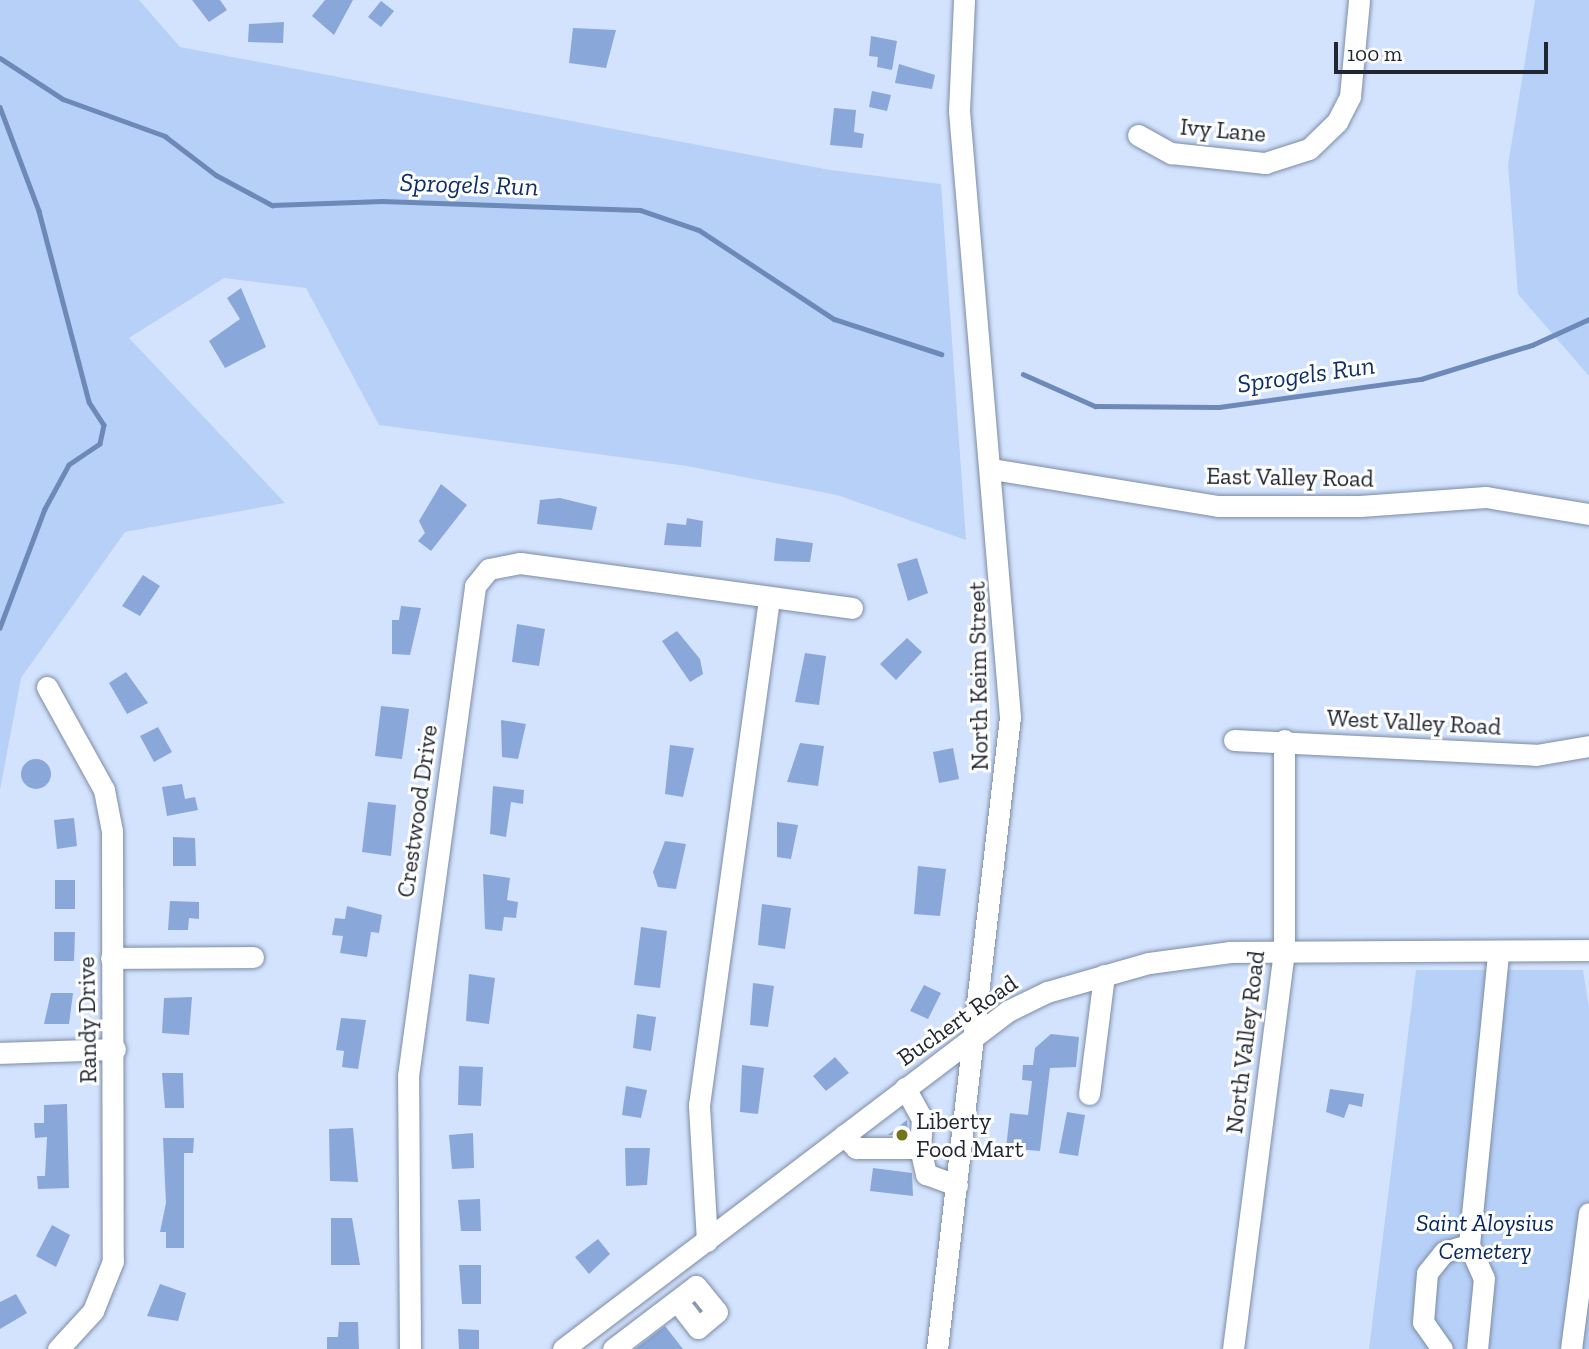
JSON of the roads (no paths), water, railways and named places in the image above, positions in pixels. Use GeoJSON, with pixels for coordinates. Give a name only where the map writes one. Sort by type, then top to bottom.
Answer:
{"type":"FeatureCollection","features":[{"type":"Feature","properties":{"kind":"street","name":"North Keim Street"},"geometry":{"type":"LineString","coordinates":[[937,1349],[1009,755],[1009,649],[959,111],[964,0]]}},
{"type":"Feature","properties":{"kind":"street","name":"Ivy Lane"},"geometry":{"type":"LineString","coordinates":[[1138,135],[1171,153],[1265,163],[1309,149],[1337,122],[1350,96],[1359,0]]}},
{"type":"Feature","properties":{"kind":"street","name":"East Valley Road"},"geometry":{"type":"LineString","coordinates":[[992,469],[1217,506],[1360,506],[1486,497],[1589,514]]}},
{"type":"Feature","properties":{"kind":"street","name":"Crestwood Drive"},"geometry":{"type":"LineString","coordinates":[[410,1349],[408,1076],[475,586],[489,569],[520,563],[769,599],[852,608]]}},
{"type":"Feature","properties":{"kind":"street"},"geometry":{"type":"LineString","coordinates":[[706,1241],[699,1105],[769,599]]}},
{"type":"Feature","properties":{"kind":"street","name":"Randy Drive"},"geometry":{"type":"LineString","coordinates":[[47,687],[109,809],[115,1049],[113,1261],[93,1311],[58,1349]]}},
{"type":"Feature","properties":{"kind":"street","name":"West Valley Road"},"geometry":{"type":"LineString","coordinates":[[1234,740],[1283,740],[1536,755],[1589,746]]}},
{"type":"Feature","properties":{"kind":"street","name":"North Valley Road"},"geometry":{"type":"LineString","coordinates":[[1233,1349],[1284,951],[1283,740]]}},
{"type":"Feature","properties":{"kind":"street","name":"Buchert Road"},"geometry":{"type":"LineString","coordinates":[[566,1348],[905,1088],[976,1035],[1032,999],[1104,975],[1180,957],[1284,951],[1589,950]]}},
{"type":"Feature","properties":{"kind":"street"},"geometry":{"type":"LineString","coordinates":[[1477,1349],[1485,1278],[1469,1245],[1498,952]]}},
{"type":"Feature","properties":{"kind":"street"},"geometry":{"type":"LineString","coordinates":[[111,958],[253,957]]}},
{"type":"Feature","properties":{"kind":"street"},"geometry":{"type":"LineString","coordinates":[[1089,1094],[1104,975]]}},
{"type":"Feature","properties":{"kind":"street"},"geometry":{"type":"LineString","coordinates":[[0,1053],[115,1049]]}},
{"type":"Feature","properties":{"kind":"street"},"geometry":{"type":"LineString","coordinates":[[905,1088],[922,1119],[920,1148],[926,1174],[957,1185]]}},
{"type":"Feature","properties":{"kind":"street"},"geometry":{"type":"LineString","coordinates":[[844,1135],[856,1148],[920,1148]]}},
{"type":"Feature","properties":{"kind":"street"},"geometry":{"type":"LineString","coordinates":[[1571,1349],[1589,1213]]}},
{"type":"Feature","properties":{"kind":"street"},"geometry":{"type":"LineString","coordinates":[[1442,1349],[1423,1322],[1427,1273],[1444,1252],[1469,1245]]}},
{"type":"Feature","properties":{"kind":"street"},"geometry":{"type":"LineString","coordinates":[[677,1301],[698,1328],[717,1312],[678,1262]]}},
{"type":"Feature","properties":{"kind":"street"},"geometry":{"type":"LineString","coordinates":[[613,1349],[696,1286]]}},
{"type":"Feature","properties":{"kind":"waterway","name":"Sprogels Run"},"geometry":{"type":"LineString","coordinates":[[0,58],[63,99],[165,136],[216,175],[272,205],[382,201],[640,210],[699,230],[834,319],[941,354]]}},
{"type":"Feature","properties":{"kind":"waterway"},"geometry":{"type":"LineString","coordinates":[[0,107],[39,211],[89,402],[104,425],[100,444],[69,465],[45,509],[0,628]]}},
{"type":"Feature","properties":{"kind":"waterway","name":"Sprogels Run"},"geometry":{"type":"LineString","coordinates":[[1023,374],[1095,406],[1219,407],[1421,379],[1532,345],[1589,319]]}},
{"type":"Feature","properties":{"kind":"place","name":"Liberty Food Mart"},"geometry":{"type":"Point","coordinates":[902,1135]}},
{"type":"Feature","properties":{"kind":"park label","name":"Saint Aloysius Cemetery"},"geometry":{"type":"Point","coordinates":[1485,1237]}}]}
